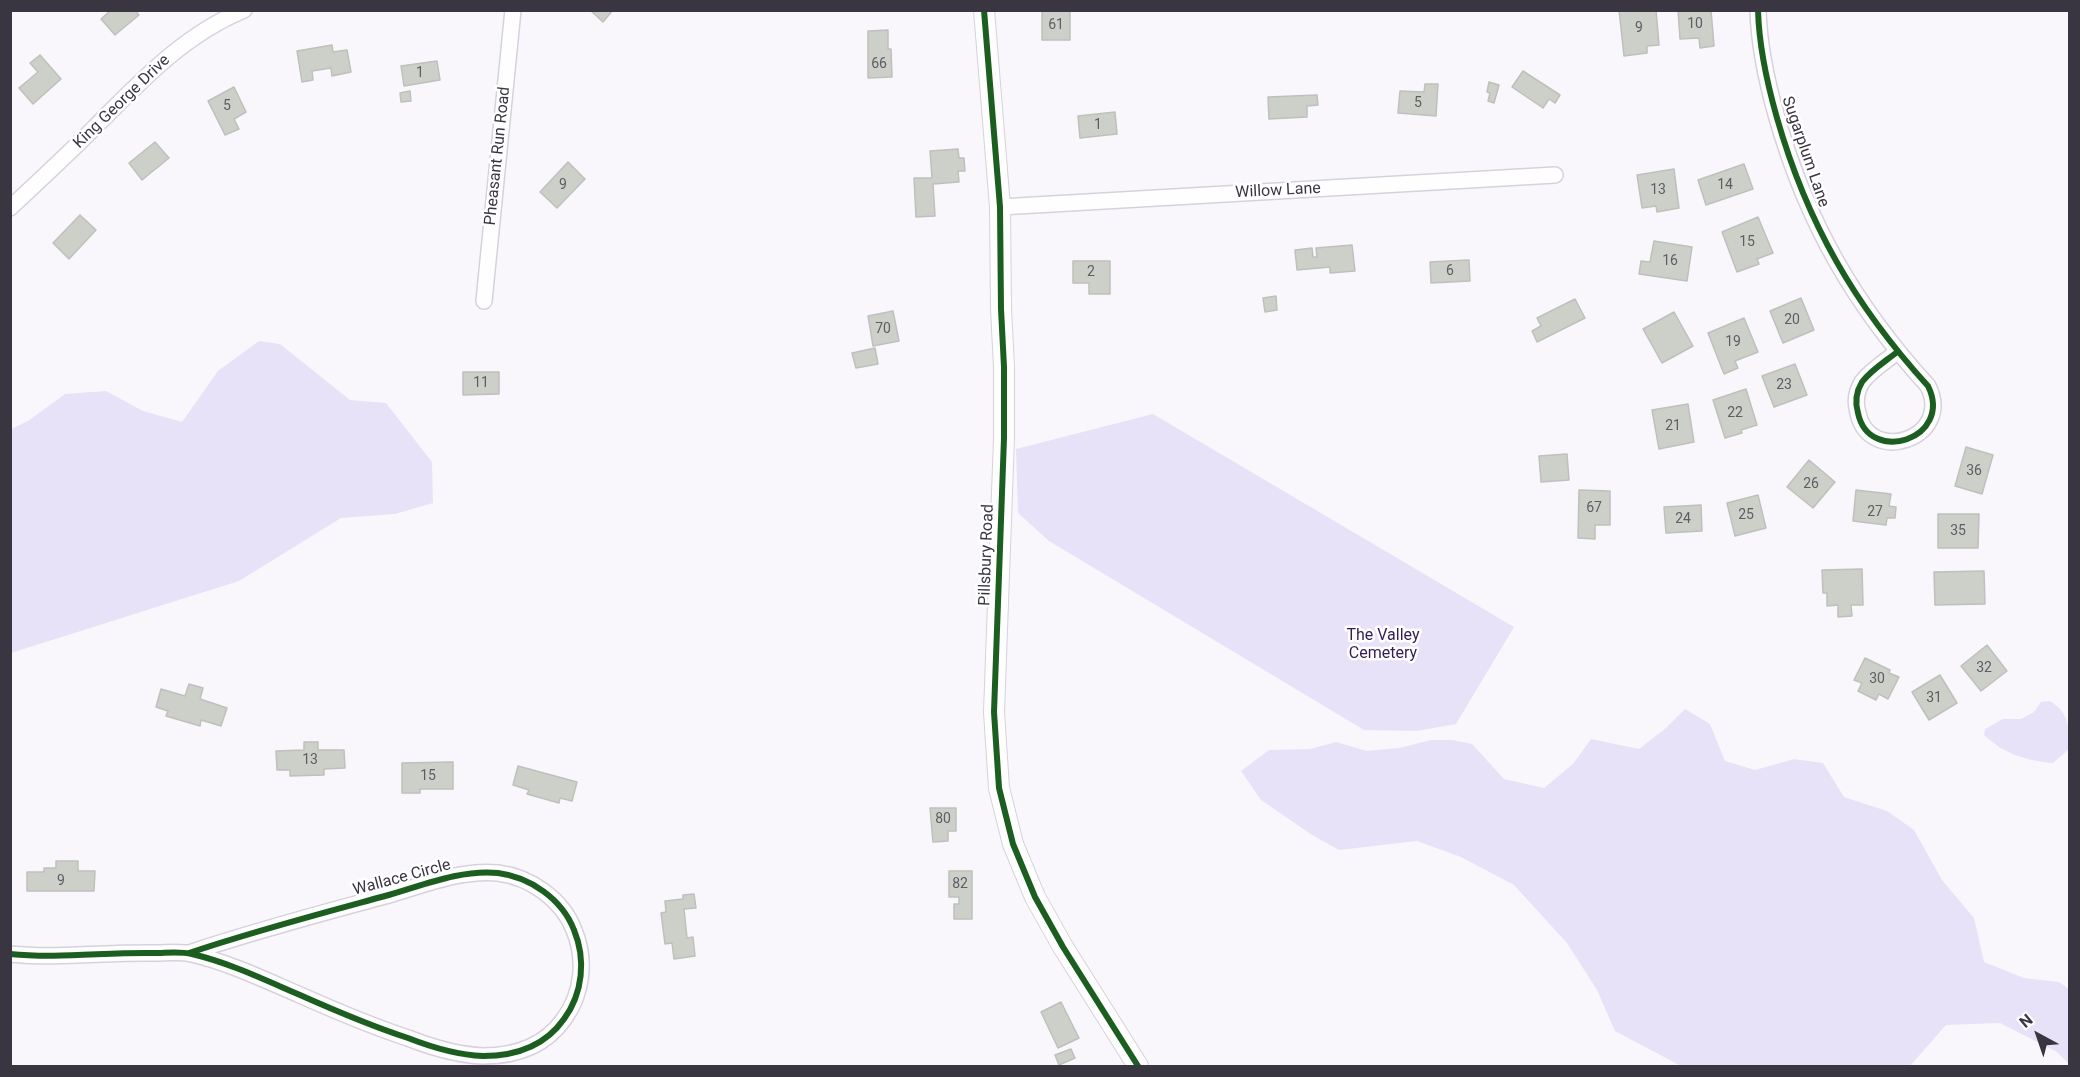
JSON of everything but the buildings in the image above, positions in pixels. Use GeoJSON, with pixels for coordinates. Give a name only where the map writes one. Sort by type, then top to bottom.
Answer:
{"type":"FeatureCollection","features":[{"type":"Feature","properties":{"kind":"street","name":"King George Drive"},"geometry":{"type":"LineString","coordinates":[[10,208],[178,48],[204,30],[244,10]]}},
{"type":"Feature","properties":{"kind":"street","name":"Pheasant Run Road"},"geometry":{"type":"LineString","coordinates":[[484,301],[513,10]]}},
{"type":"Feature","properties":{"kind":"street","name":"Pillsbury Road"},"geometry":{"type":"LineString","coordinates":[[984,10],[1000,207],[1004,438],[994,712],[999,788],[1013,844],[1035,897],[1138,1066]]}},
{"type":"Feature","properties":{"kind":"street","name":"Sugarplum Lane"},"geometry":{"type":"LineString","coordinates":[[1758,10],[1762,56],[1770,94],[1789,158],[1817,227],[1871,316],[1932,394],[1931,416],[1920,432],[1903,442],[1882,440],[1872,435],[1859,418],[1856,406],[1857,393],[1862,382],[1897,352]]}},
{"type":"Feature","properties":{"kind":"street","name":"Willow Lane"},"geometry":{"type":"LineString","coordinates":[[1000,207],[1555,175]]}},
{"type":"Feature","properties":{"kind":"street","name":"Wallace Circle"},"geometry":{"type":"LineString","coordinates":[[10,954],[75,957],[132,952],[189,953],[247,972],[388,1032],[462,1054],[481,1056],[519,1052],[553,1033],[575,1002],[580,983],[580,944],[563,910],[534,885],[516,877],[497,873],[458,876],[237,937],[189,953]]}},
{"type":"Feature","properties":{"kind":"green space"},"geometry":{"type":"Polygon","coordinates":[[[259,341],[280,344],[350,400],[386,403],[432,462],[433,503],[395,514],[341,518],[239,581],[11,653],[11,429],[28,421],[65,394],[106,391],[143,411],[182,422],[218,371],[259,341]]]}},
{"type":"Feature","properties":{"kind":"green space","name":"The Valley Cemetery"},"geometry":{"type":"Polygon","coordinates":[[[1153,414],[1514,627],[1456,724],[1417,731],[1364,730],[1049,541],[1018,513],[1016,449],[1153,414]]]}},
{"type":"Feature","properties":{"kind":"green space"},"geometry":{"type":"Polygon","coordinates":[[[2050,701],[2065,716],[2069,735],[2069,749],[2053,763],[2008,752],[1984,735],[1985,729],[2003,719],[2021,719],[2034,712],[2041,702],[2050,701]]]}},
{"type":"Feature","properties":{"kind":"green space"},"geometry":{"type":"Polygon","coordinates":[[[1685,709],[1710,724],[1725,761],[1755,770],[1794,759],[1823,763],[1844,797],[1887,811],[1914,830],[1942,880],[1974,918],[1984,962],[2024,978],[2059,982],[2069,989],[2069,1064],[2057,1052],[2000,1023],[1946,1025],[1910,1066],[1681,1066],[1615,1031],[1597,990],[1567,943],[1514,885],[1461,857],[1417,841],[1339,850],[1312,835],[1261,800],[1241,771],[1269,750],[1310,749],[1336,742],[1367,751],[1399,748],[1431,740],[1452,740],[1472,744],[1504,779],[1544,788],[1573,764],[1591,739],[1639,749],[1666,728],[1685,709]]]}},
{"type":"Feature","properties":{"kind":"cycle path"},"geometry":{"type":"LineString","coordinates":[[984,10],[1000,207],[1004,367],[1004,438],[994,712],[999,788],[1013,844],[1035,897],[1063,947],[1138,1066]]}},
{"type":"Feature","properties":{"kind":"cycle path"},"geometry":{"type":"LineString","coordinates":[[1758,10],[1760,38],[1770,92],[1789,156],[1803,193],[1836,261],[1856,294],[1902,356],[1928,386],[1933,405],[1930,420],[1920,432],[1907,439],[1892,442],[1877,439],[1865,429],[1856,401],[1862,382],[1897,352]]}},
{"type":"Feature","properties":{"kind":"cycle path"},"geometry":{"type":"LineString","coordinates":[[10,954],[46,956],[173,952],[192,954],[234,967],[354,1018],[417,1041],[454,1052],[483,1056],[495,1056],[528,1048],[548,1036],[570,1009],[581,976],[578,941],[569,919],[553,899],[544,891],[522,879],[484,872],[441,879],[189,953]]}}]}
